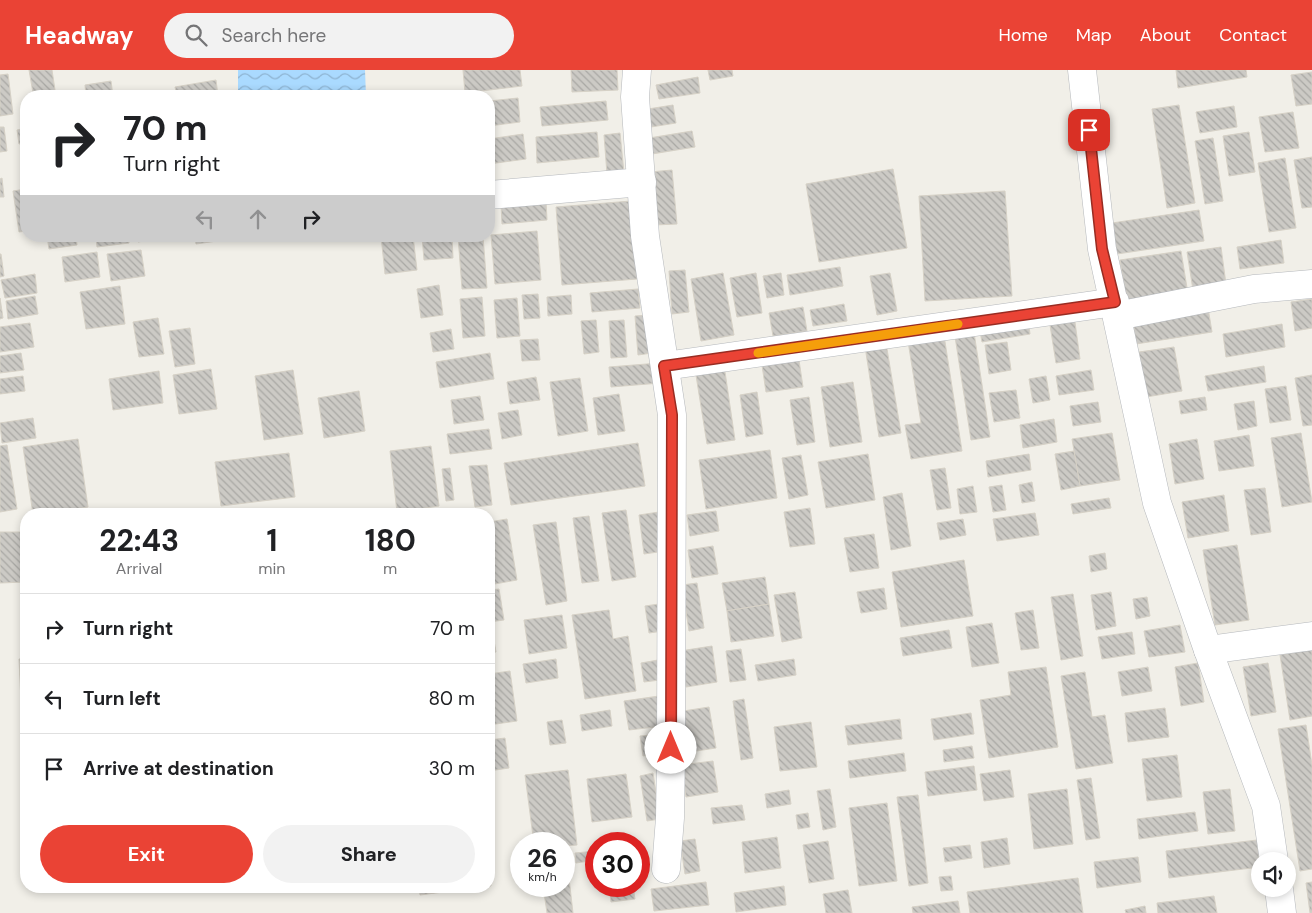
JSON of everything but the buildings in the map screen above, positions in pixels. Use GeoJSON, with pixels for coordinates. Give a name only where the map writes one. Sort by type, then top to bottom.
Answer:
{"type":"FeatureCollection","features":[{"type":"Feature","properties":{"kind":"street"},"geometry":{"type":"LineString","coordinates":[[636,70],[635,97],[645,236],[672,415],[671,768],[666,869]]}},
{"type":"Feature","properties":{"kind":"street"},"geometry":{"type":"LineString","coordinates":[[1082,70],[1102,249],[1157,503],[1208,650],[1266,806],[1273,852]]}},
{"type":"Feature","properties":{"kind":"street"},"geometry":{"type":"LineString","coordinates":[[495,194],[642,182]]}},
{"type":"Feature","properties":{"kind":"street"},"geometry":{"type":"LineString","coordinates":[[664,366],[1312,284]]}},
{"type":"Feature","properties":{"kind":"street"},"geometry":{"type":"LineString","coordinates":[[1208,650],[1312,636]]}},
{"type":"Feature","properties":{"kind":"street"},"geometry":{"type":"LineString","coordinates":[[1280,897],[1282,913]]}},
{"type":"Feature","properties":{"kind":"water"},"geometry":{"type":"Polygon","coordinates":[[[238,70],[365,70],[366,90],[238,90],[238,70]]]}},
{"type":"Feature","properties":{"kind":"slow traffic"},"geometry":{"type":"LineString","coordinates":[[758,353],[958,324]]}},
{"type":"Feature","properties":{"kind":"route"},"geometry":{"type":"LineString","coordinates":[[671,748],[672,415],[664,366],[1115,302],[1102,249],[1089,130]]}}]}
